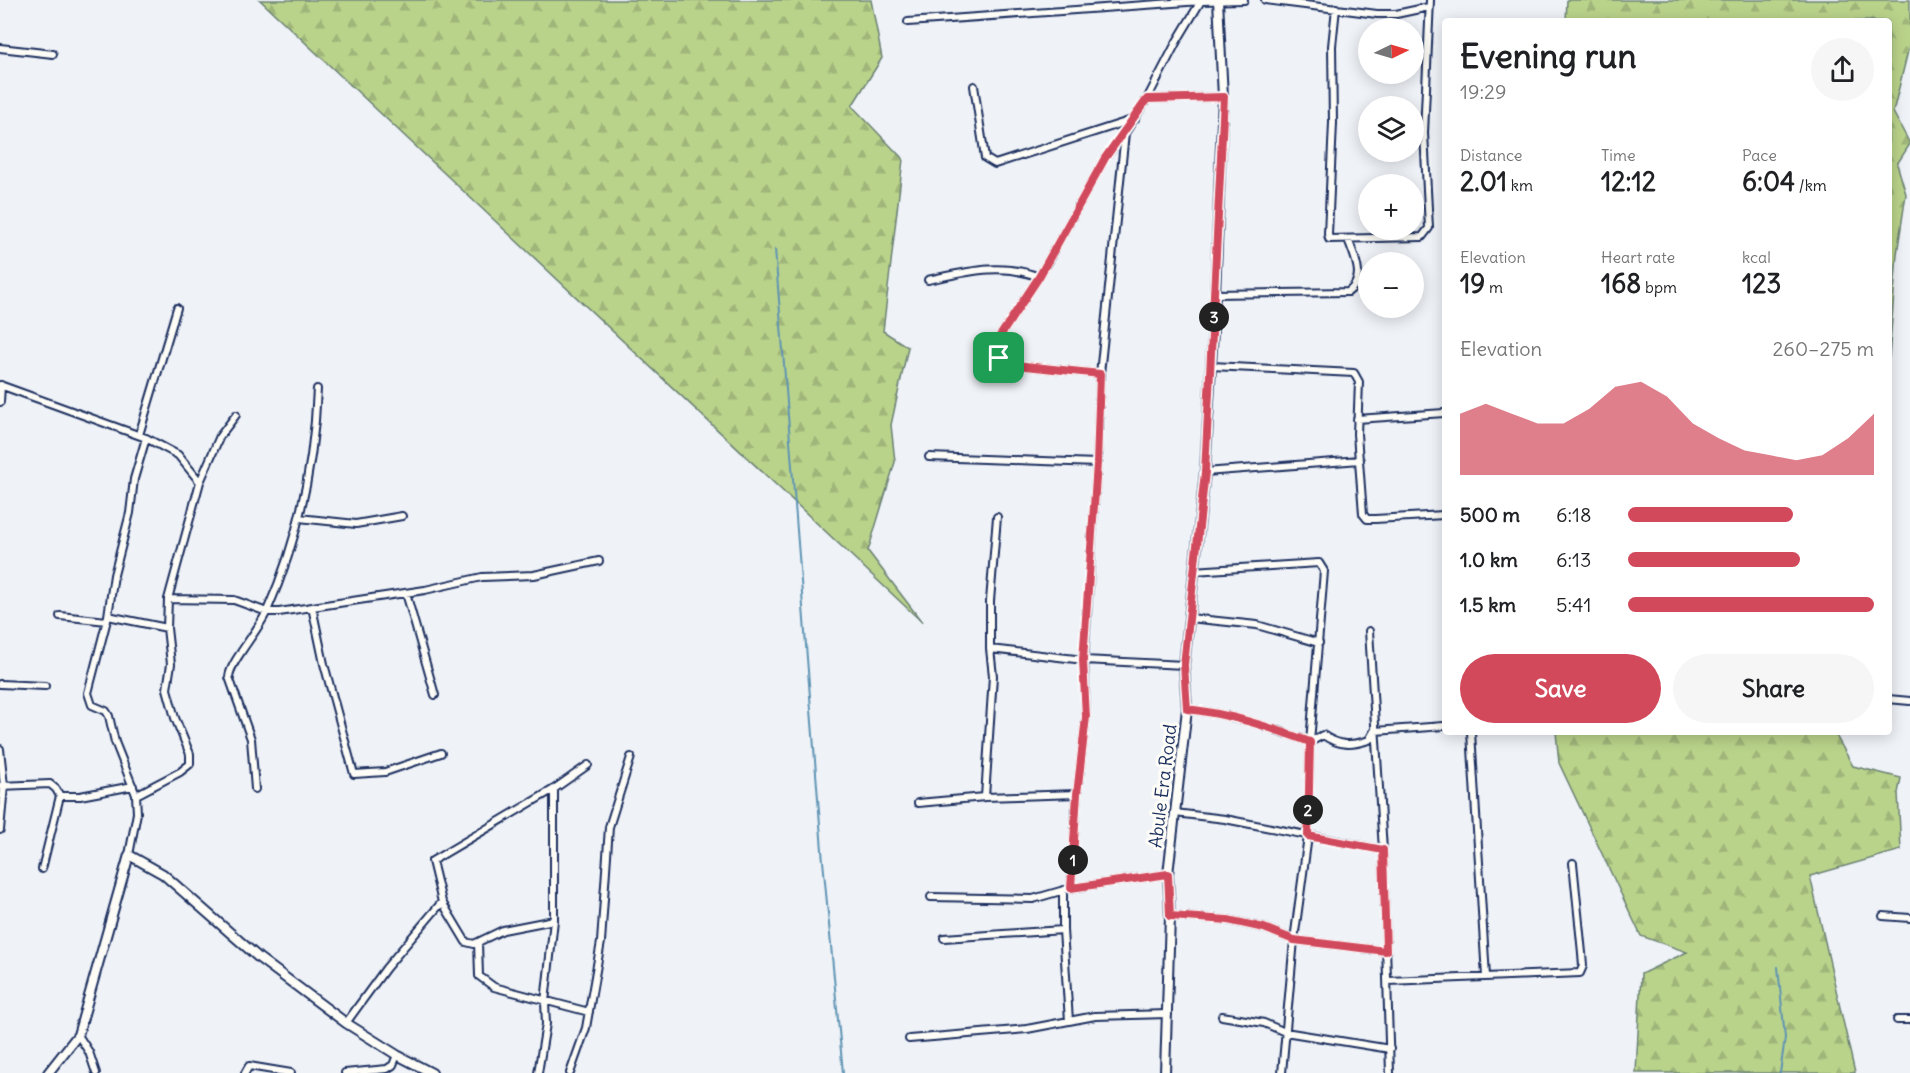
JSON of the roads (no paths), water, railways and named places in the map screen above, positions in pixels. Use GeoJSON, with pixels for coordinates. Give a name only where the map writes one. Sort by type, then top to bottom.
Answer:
{"type":"FeatureCollection","features":[{"type":"Feature","properties":{"kind":"street","name":"Abule Era Road"},"geometry":{"type":"LineString","coordinates":[[1165,1073],[1170,916],[1168,874],[1187,709],[1184,665],[1205,472],[1215,294],[1224,97],[1218,0]]}},
{"type":"Feature","properties":{"kind":"street"},"geometry":{"type":"LineString","coordinates":[[908,22],[1110,3],[1244,0]]}},
{"type":"Feature","properties":{"kind":"street"},"geometry":{"type":"LineString","coordinates":[[1265,0],[1396,14],[1430,4],[1424,133],[1429,228],[1422,237],[1329,239],[1327,229],[1333,146],[1332,46],[1336,8]]}},
{"type":"Feature","properties":{"kind":"street"},"geometry":{"type":"LineString","coordinates":[[1100,374],[1006,364],[999,358],[998,339],[1039,277],[1105,158],[1135,119],[1176,41],[1202,1]]}},
{"type":"Feature","properties":{"kind":"street"},"geometry":{"type":"LineString","coordinates":[[0,48],[53,54]]}},
{"type":"Feature","properties":{"kind":"street"},"geometry":{"type":"LineString","coordinates":[[974,86],[985,158],[995,164],[1135,119]]}},
{"type":"Feature","properties":{"kind":"street"},"geometry":{"type":"LineString","coordinates":[[1147,99],[1224,97]]}},
{"type":"Feature","properties":{"kind":"street"},"geometry":{"type":"LineString","coordinates":[[1071,888],[1077,794],[1086,717],[1083,660],[1097,464],[1100,374],[1125,133]]}},
{"type":"Feature","properties":{"kind":"street"},"geometry":{"type":"LineString","coordinates":[[1215,294],[1348,292],[1358,280],[1358,268],[1348,239]]}},
{"type":"Feature","properties":{"kind":"street"},"geometry":{"type":"LineString","coordinates":[[928,280],[1000,267],[1022,270],[1039,277]]}},
{"type":"Feature","properties":{"kind":"street"},"geometry":{"type":"LineString","coordinates":[[48,1073],[78,1035],[129,855],[137,813],[136,795],[115,742],[109,716],[88,700],[88,693],[108,619],[114,575],[130,513],[143,436],[177,308]]}},
{"type":"Feature","properties":{"kind":"street"},"geometry":{"type":"LineString","coordinates":[[1211,366],[1354,373],[1359,382],[1357,419],[1362,508],[1367,519],[1442,515]]}},
{"type":"Feature","properties":{"kind":"street"},"geometry":{"type":"LineString","coordinates":[[0,402],[1,385],[143,436],[178,455],[200,482]]}},
{"type":"Feature","properties":{"kind":"street"},"geometry":{"type":"LineString","coordinates":[[255,789],[251,739],[229,677],[232,664],[253,639],[267,612],[286,567],[299,518],[316,428],[317,389]]}},
{"type":"Feature","properties":{"kind":"street"},"geometry":{"type":"LineString","coordinates":[[1357,419],[1442,413]]}},
{"type":"Feature","properties":{"kind":"street"},"geometry":{"type":"LineString","coordinates":[[136,795],[180,772],[190,764],[190,754],[175,718],[167,689],[171,664],[167,627],[168,599],[200,482],[220,436],[236,415]]}},
{"type":"Feature","properties":{"kind":"street"},"geometry":{"type":"LineString","coordinates":[[929,456],[1097,464]]}},
{"type":"Feature","properties":{"kind":"street"},"geometry":{"type":"LineString","coordinates":[[1205,472],[1360,460]]}},
{"type":"Feature","properties":{"kind":"street"},"geometry":{"type":"LineString","coordinates":[[299,518],[356,524],[402,516]]}},
{"type":"Feature","properties":{"kind":"street"},"geometry":{"type":"LineString","coordinates":[[985,797],[993,676],[990,649],[990,601],[997,517]]}},
{"type":"Feature","properties":{"kind":"street"},"geometry":{"type":"LineString","coordinates":[[168,599],[234,600],[267,612],[312,608],[406,593],[482,577],[534,575],[599,561]]}},
{"type":"Feature","properties":{"kind":"street"},"geometry":{"type":"LineString","coordinates":[[1193,571],[1319,563],[1324,571],[1310,742],[1308,836],[1294,940],[1282,1073]]}},
{"type":"Feature","properties":{"kind":"street"},"geometry":{"type":"LineString","coordinates":[[406,593],[435,695]]}},
{"type":"Feature","properties":{"kind":"street"},"geometry":{"type":"LineString","coordinates":[[312,608],[324,664],[354,774],[385,772],[441,753]]}},
{"type":"Feature","properties":{"kind":"street"},"geometry":{"type":"LineString","coordinates":[[60,616],[108,619],[167,627]]}},
{"type":"Feature","properties":{"kind":"street"},"geometry":{"type":"LineString","coordinates":[[1189,618],[1257,625],[1319,643]]}},
{"type":"Feature","properties":{"kind":"street"},"geometry":{"type":"LineString","coordinates":[[1370,631],[1374,731],[1383,850],[1390,1073]]}},
{"type":"Feature","properties":{"kind":"street"},"geometry":{"type":"LineString","coordinates":[[990,649],[1083,660],[1184,665]]}},
{"type":"Feature","properties":{"kind":"street"},"geometry":{"type":"LineString","coordinates":[[0,684],[45,686]]}},
{"type":"Feature","properties":{"kind":"street"},"geometry":{"type":"LineString","coordinates":[[1892,699],[1910,701]]}},
{"type":"Feature","properties":{"kind":"street"},"geometry":{"type":"LineString","coordinates":[[1187,709],[1215,712],[1262,724],[1310,742],[1323,735],[1334,742],[1355,745],[1369,740],[1374,731]]}},
{"type":"Feature","properties":{"kind":"street"},"geometry":{"type":"LineString","coordinates":[[1374,731],[1442,726]]}},
{"type":"Feature","properties":{"kind":"street"},"geometry":{"type":"LineString","coordinates":[[1471,735],[1486,977]]}},
{"type":"Feature","properties":{"kind":"street"},"geometry":{"type":"LineString","coordinates":[[0,749],[2,786],[0,830]]}},
{"type":"Feature","properties":{"kind":"street"},"geometry":{"type":"LineString","coordinates":[[570,1073],[577,1058],[589,1012],[601,942],[609,827],[631,757]]}},
{"type":"Feature","properties":{"kind":"street"},"geometry":{"type":"LineString","coordinates":[[554,920],[503,930],[478,942],[466,942],[442,902],[432,861],[554,789],[588,765]]}},
{"type":"Feature","properties":{"kind":"street"},"geometry":{"type":"LineString","coordinates":[[2,786],[50,784],[60,796],[42,869]]}},
{"type":"Feature","properties":{"kind":"street"},"geometry":{"type":"LineString","coordinates":[[60,796],[80,796],[133,786]]}},
{"type":"Feature","properties":{"kind":"street"},"geometry":{"type":"LineString","coordinates":[[538,1073],[546,1024],[545,1002],[554,920],[554,789]]}},
{"type":"Feature","properties":{"kind":"street"},"geometry":{"type":"LineString","coordinates":[[918,803],[985,797],[1077,794]]}},
{"type":"Feature","properties":{"kind":"street"},"geometry":{"type":"LineString","coordinates":[[1175,813],[1225,819],[1383,850]]}},
{"type":"Feature","properties":{"kind":"street"},"geometry":{"type":"LineString","coordinates":[[129,855],[163,874],[259,958],[346,1023],[397,1055],[432,1073]]}},
{"type":"Feature","properties":{"kind":"street"},"geometry":{"type":"LineString","coordinates":[[1388,981],[1580,973],[1583,966],[1573,862]]}},
{"type":"Feature","properties":{"kind":"street"},"geometry":{"type":"LineString","coordinates":[[931,897],[1033,899],[1064,892],[1071,888],[1168,874]]}},
{"type":"Feature","properties":{"kind":"street"},"geometry":{"type":"LineString","coordinates":[[1064,892],[1063,930],[1068,1021]]}},
{"type":"Feature","properties":{"kind":"street"},"geometry":{"type":"LineString","coordinates":[[346,1023],[386,968],[442,902]]}},
{"type":"Feature","properties":{"kind":"street"},"geometry":{"type":"LineString","coordinates":[[1170,916],[1228,920],[1264,928],[1294,940],[1386,951]]}},
{"type":"Feature","properties":{"kind":"street"},"geometry":{"type":"LineString","coordinates":[[1883,916],[1910,918]]}},
{"type":"Feature","properties":{"kind":"street"},"geometry":{"type":"LineString","coordinates":[[944,938],[1063,930]]}},
{"type":"Feature","properties":{"kind":"street"},"geometry":{"type":"LineString","coordinates":[[478,942],[478,976],[494,987],[589,1012]]}},
{"type":"Feature","properties":{"kind":"street"},"geometry":{"type":"LineString","coordinates":[[909,1039],[1027,1029],[1095,1016],[1168,1014]]}},
{"type":"Feature","properties":{"kind":"street"},"geometry":{"type":"LineString","coordinates":[[1222,1016],[1264,1023],[1285,1032],[1390,1049]]}},
{"type":"Feature","properties":{"kind":"street"},"geometry":{"type":"LineString","coordinates":[[1897,1020],[1910,1020]]}},
{"type":"Feature","properties":{"kind":"street"},"geometry":{"type":"LineString","coordinates":[[78,1035],[89,1052],[96,1073]]}},
{"type":"Feature","properties":{"kind":"street"},"geometry":{"type":"LineString","coordinates":[[345,1073],[387,1069],[393,1065],[397,1055]]}},
{"type":"Feature","properties":{"kind":"street"},"geometry":{"type":"LineString","coordinates":[[245,1073],[249,1066],[291,1073]]}},
{"type":"Feature","properties":{"kind":"waterway"},"geometry":{"type":"LineString","coordinates":[[775,249],[822,850],[843,1073]]}},
{"type":"Feature","properties":{"kind":"waterway"},"geometry":{"type":"LineString","coordinates":[[1778,967],[1785,1038],[1780,1073]]}}]}
